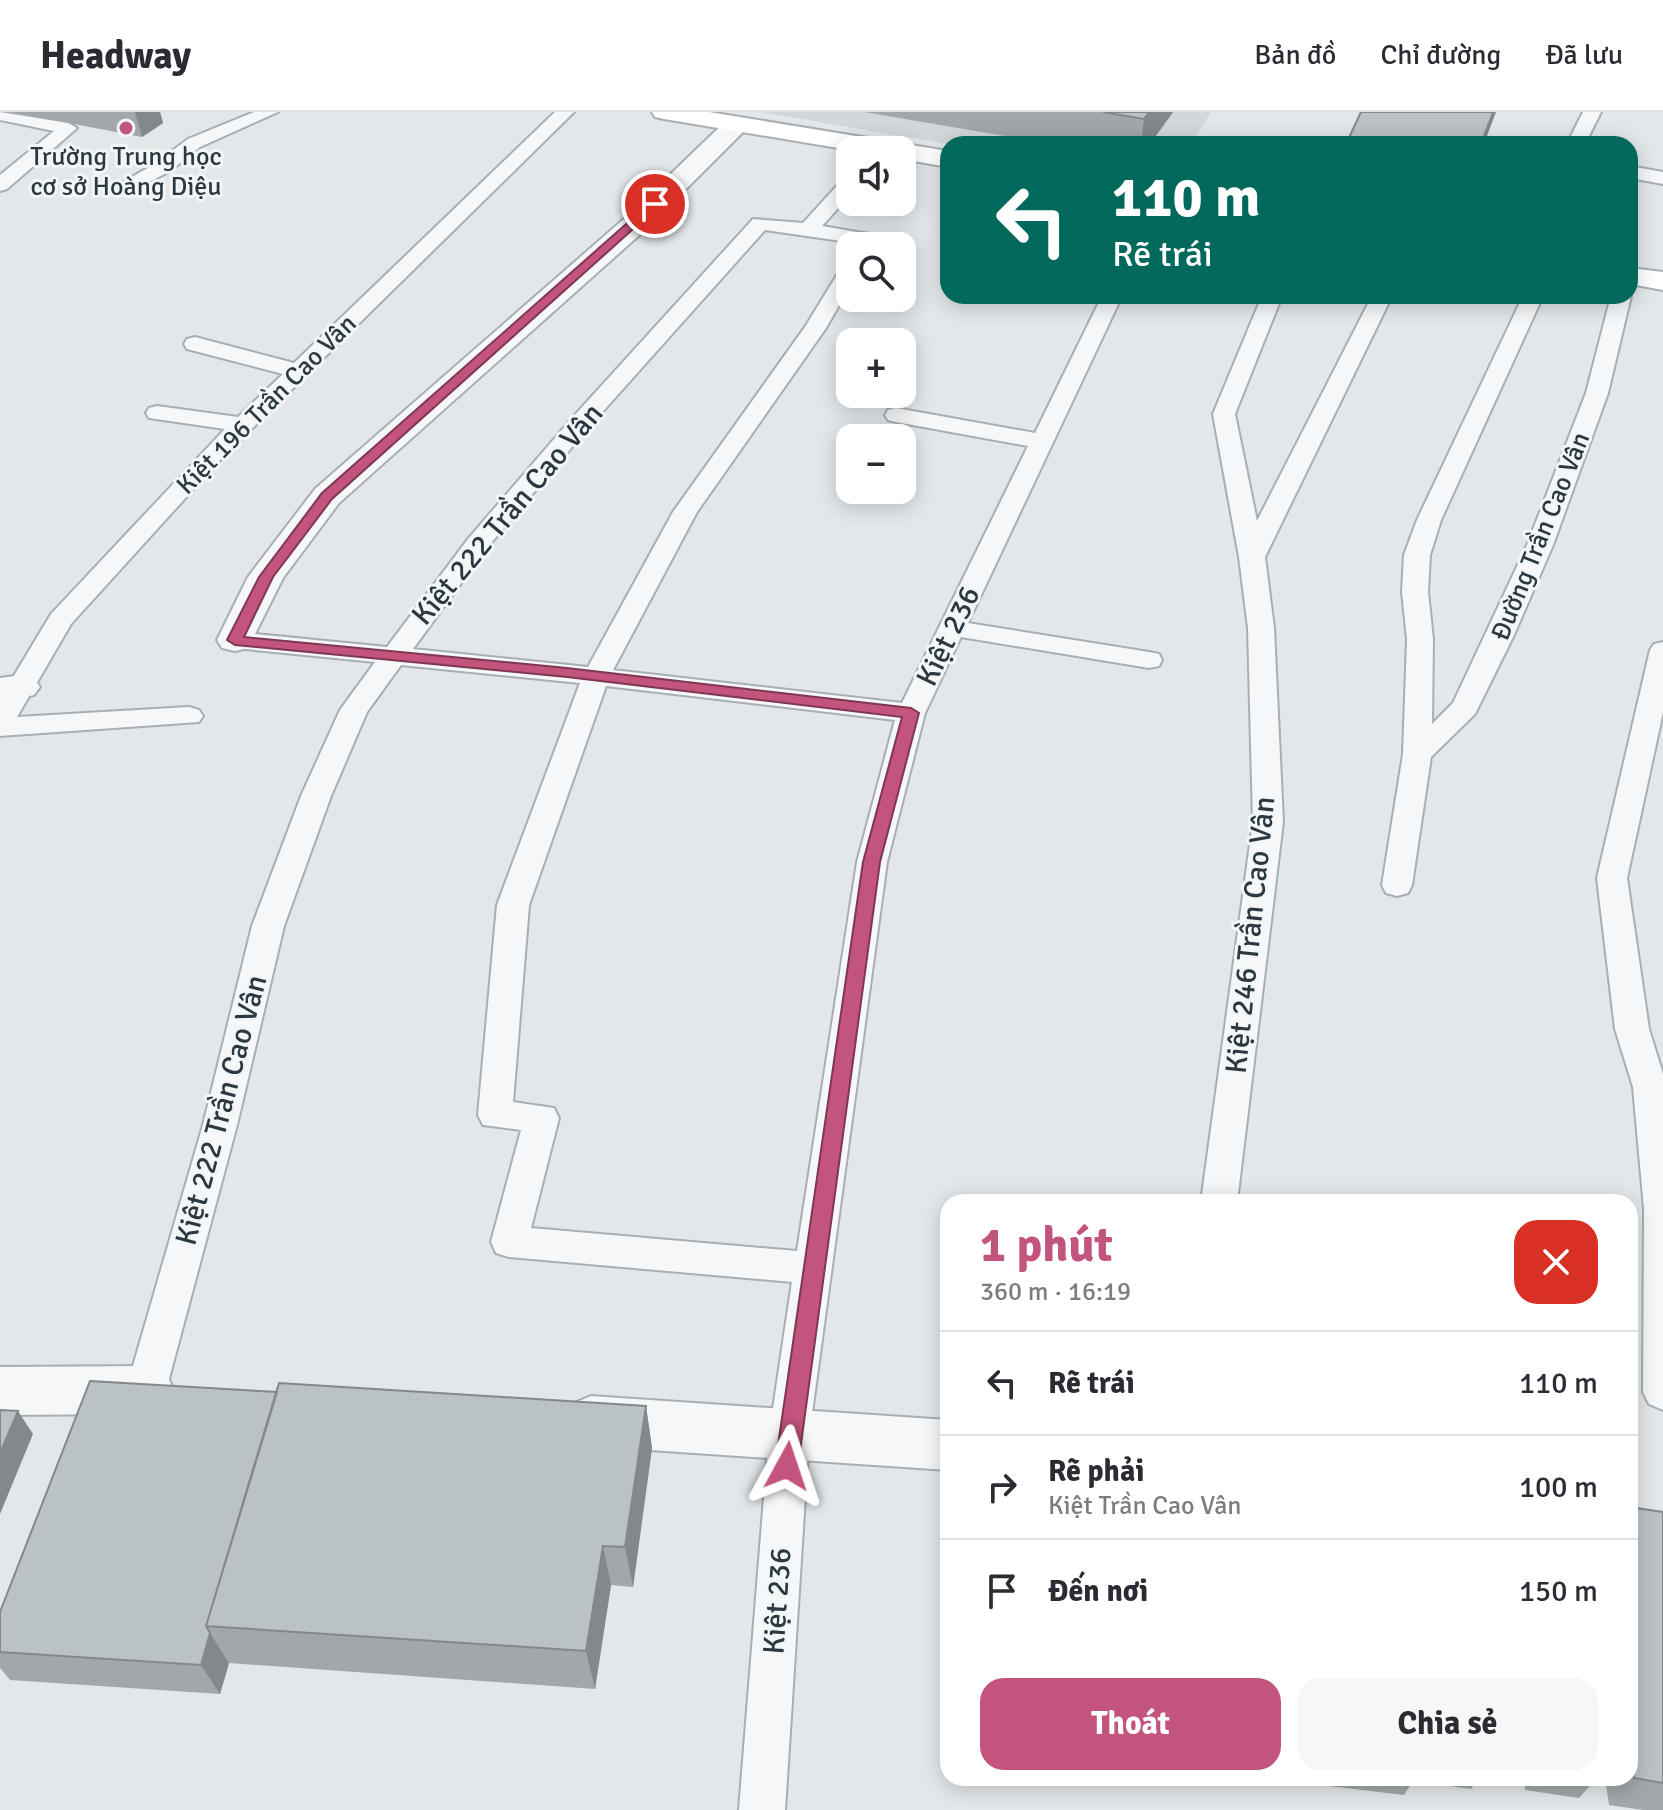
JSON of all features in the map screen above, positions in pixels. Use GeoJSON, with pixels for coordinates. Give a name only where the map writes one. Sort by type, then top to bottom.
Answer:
{"type":"FeatureCollection","features":[{"type":"Feature","properties":{"kind":"main road"},"geometry":{"type":"LineString","coordinates":[[664,112],[836,141]]}},
{"type":"Feature","properties":{"kind":"main road"},"geometry":{"type":"LineString","coordinates":[[916,154],[940,158]]}},
{"type":"Feature","properties":{"kind":"main road"},"geometry":{"type":"LineString","coordinates":[[1638,277],[1663,281]]}},
{"type":"Feature","properties":{"kind":"street"},"geometry":{"type":"LineString","coordinates":[[235,640],[266,577],[327,496],[504,336],[635,224],[737,124]]}},
{"type":"Feature","properties":{"kind":"street"},"geometry":{"type":"LineString","coordinates":[[0,1391],[169,1392]]}},
{"type":"Feature","properties":{"kind":"street"},"geometry":{"type":"LineString","coordinates":[[538,1417],[940,1444]]}},
{"type":"Feature","properties":{"kind":"lane"},"geometry":{"type":"LineString","coordinates":[[125,187],[163,167],[194,143],[269,112]]}},
{"type":"Feature","properties":{"kind":"lane","name":"Kiệt 196 Trần Cao Vân"},"geometry":{"type":"LineString","coordinates":[[0,725],[10,689],[60,620],[243,425],[565,112]]}},
{"type":"Feature","properties":{"kind":"lane"},"geometry":{"type":"LineString","coordinates":[[1580,136],[1592,112]]}},
{"type":"Feature","properties":{"kind":"lane"},"geometry":{"type":"LineString","coordinates":[[0,115],[68,128],[0,185]]}},
{"type":"Feature","properties":{"kind":"lane"},"geometry":{"type":"LineString","coordinates":[[1638,173],[1663,178]]}},
{"type":"Feature","properties":{"kind":"lane"},"geometry":{"type":"LineString","coordinates":[[808,230],[836,199]]}},
{"type":"Feature","properties":{"kind":"lane","name":"Kiệt 222 Trần Cao Vân"},"geometry":{"type":"LineString","coordinates":[[169,1392],[220,1125],[268,926],[316,796],[354,710],[392,654],[477,544],[760,223],[836,234]]}},
{"type":"Feature","properties":{"kind":"lane"},"geometry":{"type":"LineString","coordinates":[[814,1268],[509,1242],[542,1118],[495,1115],[513,905],[596,676],[685,512],[815,328],[836,293]]}},
{"type":"Feature","properties":{"kind":"lane","name":"Kiệt 236"},"geometry":{"type":"LineString","coordinates":[[762,1810],[789,1435],[872,862],[911,713],[1108,304]]}},
{"type":"Feature","properties":{"kind":"lane","name":"Kiệt 246 Trần Cao Vân"},"geometry":{"type":"LineString","coordinates":[[1220,1194],[1268,822],[1261,628],[1252,557],[1224,414],[1269,304]]}},
{"type":"Feature","properties":{"kind":"lane"},"geometry":{"type":"LineString","coordinates":[[1252,557],[1378,304]]}},
{"type":"Feature","properties":{"kind":"lane"},"geometry":{"type":"LineString","coordinates":[[1397,885],[1417,754],[1420,639],[1415,592],[1417,555],[1429,520],[1529,304]]}},
{"type":"Feature","properties":{"kind":"lane","name":"Đường Trần Cao Vân"},"geometry":{"type":"LineString","coordinates":[[1417,754],[1465,708],[1501,635],[1540,545],[1597,393],[1619,304]]}},
{"type":"Feature","properties":{"kind":"lane"},"geometry":{"type":"LineString","coordinates":[[195,344],[298,371]]}},
{"type":"Feature","properties":{"kind":"lane"},"geometry":{"type":"LineString","coordinates":[[157,413],[243,425]]}},
{"type":"Feature","properties":{"kind":"lane"},"geometry":{"type":"LineString","coordinates":[[896,415],[1042,441]]}},
{"type":"Feature","properties":{"kind":"lane"},"geometry":{"type":"LineString","coordinates":[[952,628],[1149,660]]}},
{"type":"Feature","properties":{"kind":"lane"},"geometry":{"type":"LineString","coordinates":[[235,640],[596,676],[911,713]]}},
{"type":"Feature","properties":{"kind":"lane"},"geometry":{"type":"LineString","coordinates":[[1663,650],[1612,878],[1648,1033],[1662,1209],[1663,1392]]}},
{"type":"Feature","properties":{"kind":"lane"},"geometry":{"type":"LineString","coordinates":[[0,725],[189,716]]}},
{"type":"Feature","properties":{"kind":"shaded area"},"geometry":{"type":"Polygon","coordinates":[[[760,112],[1211,112],[1196,136],[940,136],[940,143],[916,139],[916,136],[760,112]]]}},
{"type":"Feature","properties":{"kind":"building"},"geometry":{"type":"Polygon","coordinates":[[[1103,112],[1149,112],[1144,119],[1103,112]]]}},
{"type":"Feature","properties":{"kind":"building"},"geometry":{"type":"Polygon","coordinates":[[[1361,112],[1493,112],[1484,136],[1350,136],[1361,112]]]}},
{"type":"Feature","properties":{"kind":"building"},"geometry":{"type":"Polygon","coordinates":[[[90,1381],[277,1392],[206,1626],[210,1633],[201,1665],[0,1652],[0,1612],[90,1381]]]}},
{"type":"Feature","properties":{"kind":"building"},"geometry":{"type":"Polygon","coordinates":[[[279,1383],[646,1406],[625,1547],[603,1546],[586,1651],[206,1626],[279,1383]]]}},
{"type":"Feature","properties":{"kind":"building"},"geometry":{"type":"Polygon","coordinates":[[[0,1410],[18,1411],[0,1453],[0,1410]]]}},
{"type":"Feature","properties":{"kind":"building"},"geometry":{"type":"Polygon","coordinates":[[[1638,1508],[1663,1512],[1663,1783],[1638,1779],[1638,1508]]]}},
{"type":"Feature","properties":{"kind":"place","name":"Trường Trung học cơ sở Hoàng Diệu"},"geometry":{"type":"Point","coordinates":[126,128]}},
{"type":"Feature","properties":{"kind":"route"},"geometry":{"type":"LineString","coordinates":[[655,204],[327,496],[266,577],[235,640],[392,654],[911,713],[872,862],[787,1466]]}}]}
